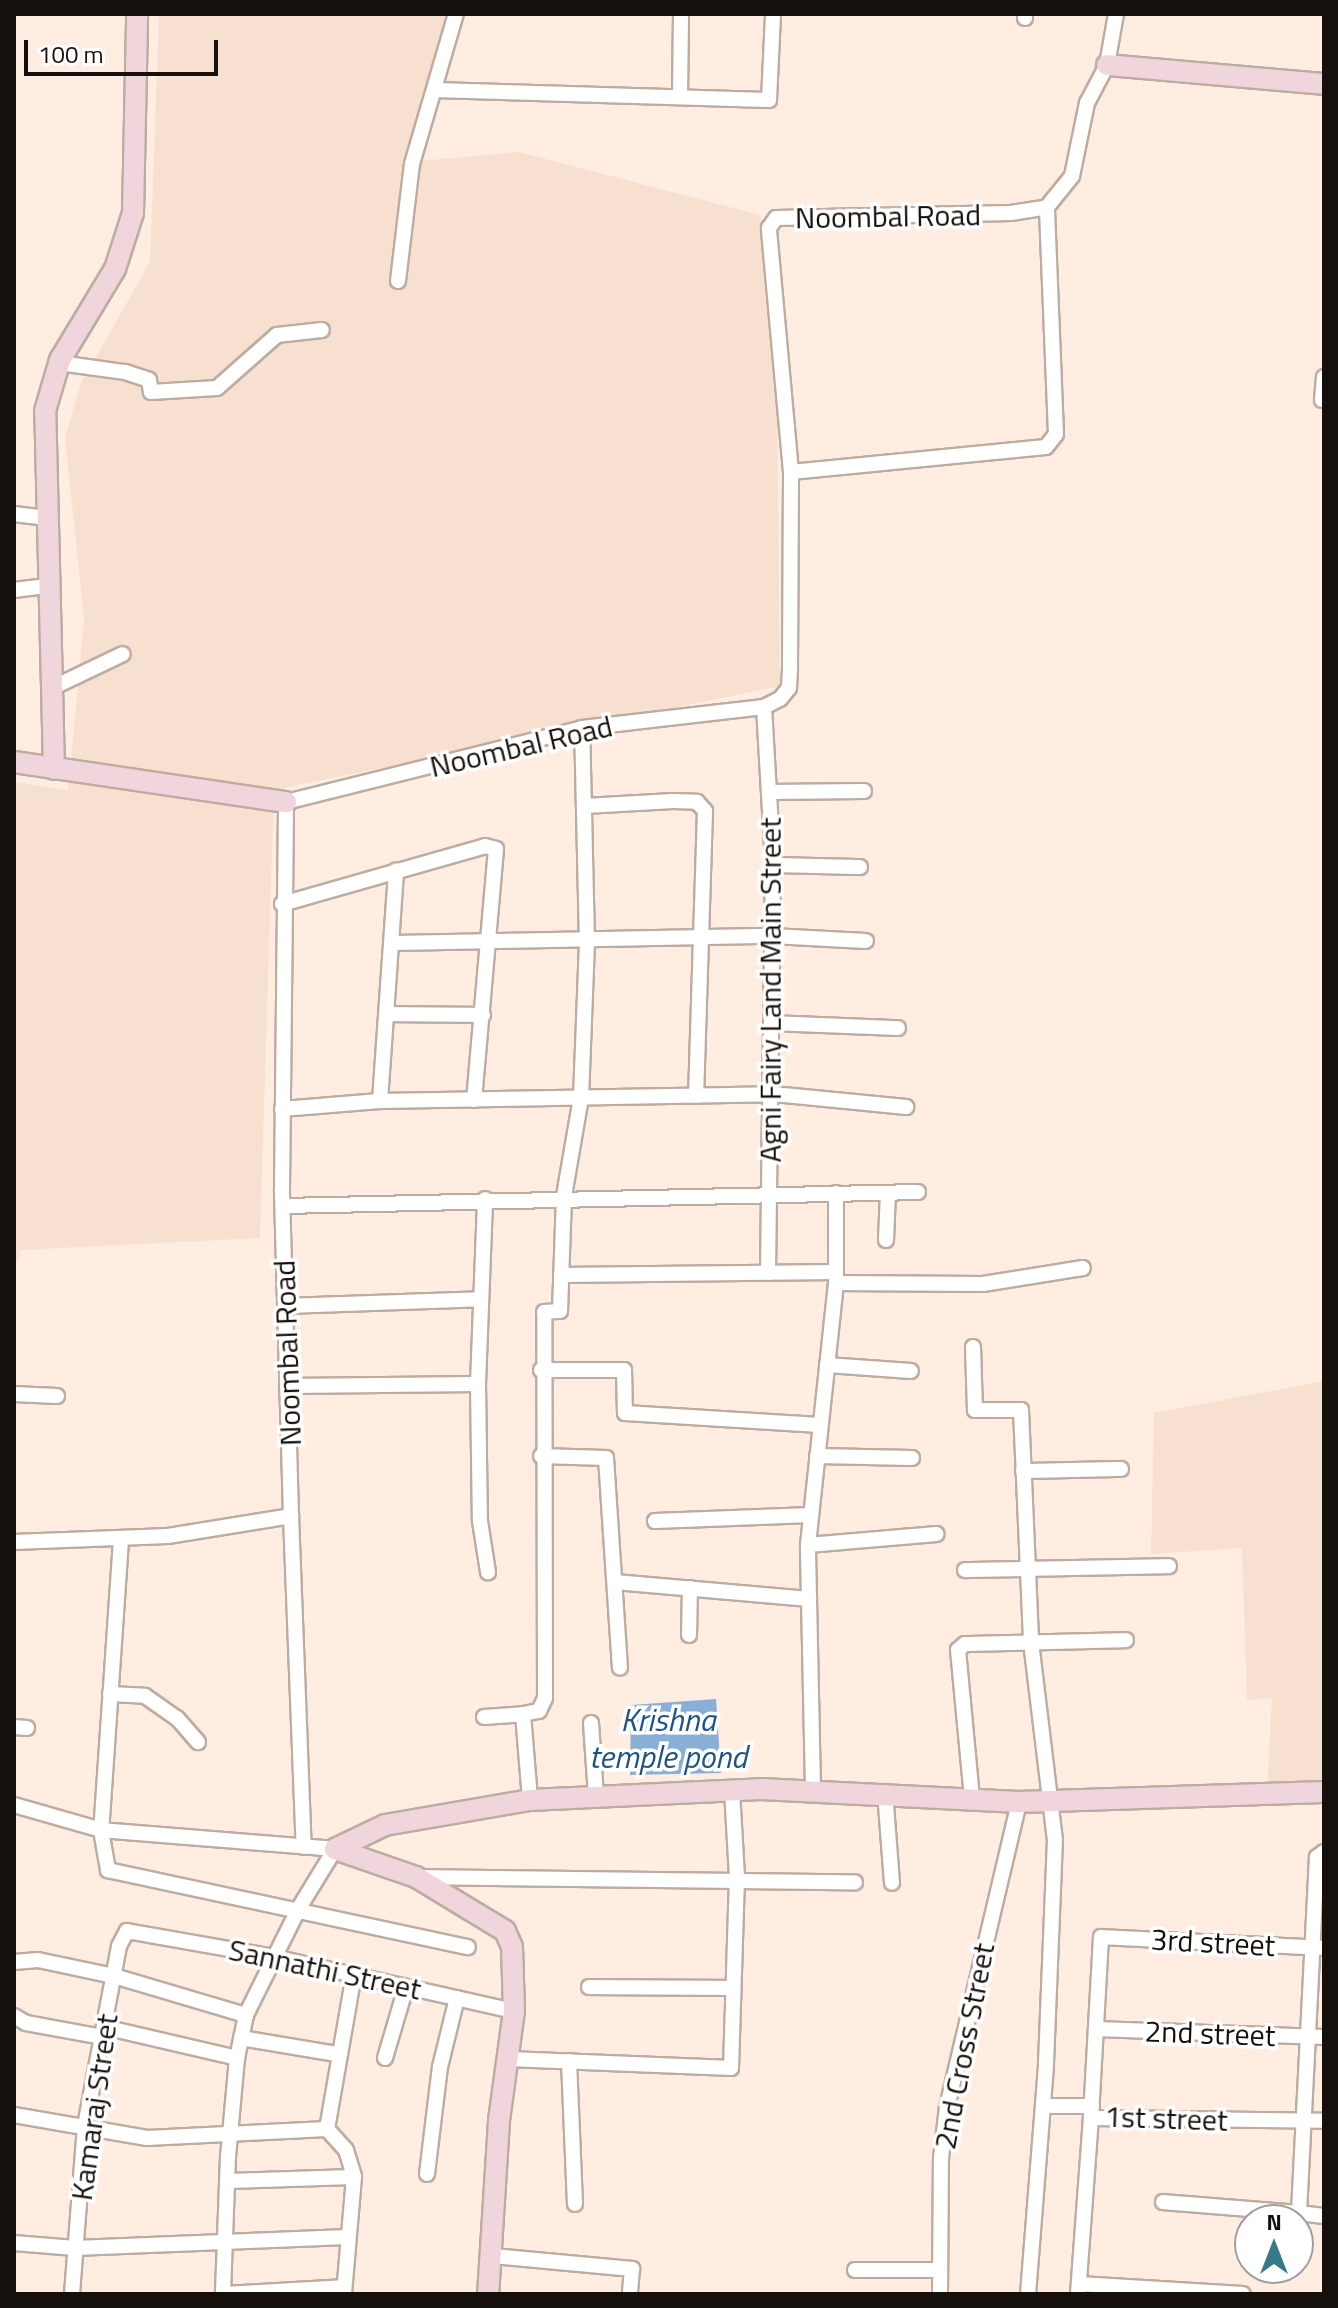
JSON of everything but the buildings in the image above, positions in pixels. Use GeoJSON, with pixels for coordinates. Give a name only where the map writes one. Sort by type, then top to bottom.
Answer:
{"type":"FeatureCollection","features":[{"type":"Feature","properties":{"kind":"street"},"geometry":{"type":"LineString","coordinates":[[54,769],[52,585],[45,518],[45,411],[59,363],[115,269],[133,213],[137,14]]}},
{"type":"Feature","properties":{"kind":"street"},"geometry":{"type":"LineString","coordinates":[[398,281],[412,164],[456,14]]}},
{"type":"Feature","properties":{"kind":"street"},"geometry":{"type":"LineString","coordinates":[[680,97],[681,14]]}},
{"type":"Feature","properties":{"kind":"street"},"geometry":{"type":"LineString","coordinates":[[434,90],[769,100],[773,14]]}},
{"type":"Feature","properties":{"kind":"street"},"geometry":{"type":"LineString","coordinates":[[791,472],[1046,447],[1056,434],[1047,207],[1072,176],[1087,103],[1107,65],[1116,14]]}},
{"type":"Feature","properties":{"kind":"street"},"geometry":{"type":"LineString","coordinates":[[1107,65],[1324,84]]}},
{"type":"Feature","properties":{"kind":"street","name":"Noombal Road"},"geometry":{"type":"LineString","coordinates":[[304,1847],[283,1206],[282,904],[286,802],[582,728],[764,707],[789,688],[791,472],[769,228],[776,218],[1011,213],[1047,207]]}},
{"type":"Feature","properties":{"kind":"street"},"geometry":{"type":"LineString","coordinates":[[59,363],[125,372],[149,380],[151,392],[217,388],[277,335],[322,330]]}},
{"type":"Feature","properties":{"kind":"street"},"geometry":{"type":"LineString","coordinates":[[1322,400],[1324,377]]}},
{"type":"Feature","properties":{"kind":"street"},"geometry":{"type":"LineString","coordinates":[[14,514],[45,518]]}},
{"type":"Feature","properties":{"kind":"street"},"geometry":{"type":"LineString","coordinates":[[14,590],[52,585]]}},
{"type":"Feature","properties":{"kind":"street"},"geometry":{"type":"LineString","coordinates":[[54,687],[123,654]]}},
{"type":"Feature","properties":{"kind":"street","name":"Agni Fairy Land Main Street"},"geometry":{"type":"LineString","coordinates":[[764,707],[773,865],[773,1094],[768,1273]]}},
{"type":"Feature","properties":{"kind":"street"},"geometry":{"type":"LineString","coordinates":[[484,1717],[539,1711],[545,1698],[541,1370],[544,1312],[560,1311],[564,1196],[581,1098],[587,943],[582,728]]}},
{"type":"Feature","properties":{"kind":"street"},"geometry":{"type":"LineString","coordinates":[[14,762],[286,802]]}},
{"type":"Feature","properties":{"kind":"street"},"geometry":{"type":"LineString","coordinates":[[769,792],[864,791]]}},
{"type":"Feature","properties":{"kind":"street"},"geometry":{"type":"LineString","coordinates":[[585,806],[673,801],[697,802],[705,811],[696,1096]]}},
{"type":"Feature","properties":{"kind":"street"},"geometry":{"type":"LineString","coordinates":[[282,904],[485,846],[496,849],[474,1100]]}},
{"type":"Feature","properties":{"kind":"street"},"geometry":{"type":"LineString","coordinates":[[773,865],[860,867]]}},
{"type":"Feature","properties":{"kind":"street"},"geometry":{"type":"LineString","coordinates":[[380,1101],[394,943],[396,871]]}},
{"type":"Feature","properties":{"kind":"street"},"geometry":{"type":"LineString","coordinates":[[394,943],[587,943],[772,936],[866,941]]}},
{"type":"Feature","properties":{"kind":"street"},"geometry":{"type":"LineString","coordinates":[[386,1014],[483,1015]]}},
{"type":"Feature","properties":{"kind":"street"},"geometry":{"type":"LineString","coordinates":[[771,1023],[898,1028]]}},
{"type":"Feature","properties":{"kind":"street"},"geometry":{"type":"LineString","coordinates":[[282,1109],[380,1101],[773,1094],[906,1107]]}},
{"type":"Feature","properties":{"kind":"street"},"geometry":{"type":"LineString","coordinates":[[283,1206],[564,1196],[918,1192]]}},
{"type":"Feature","properties":{"kind":"street"},"geometry":{"type":"LineString","coordinates":[[813,1789],[808,1545],[836,1277],[836,1193]]}},
{"type":"Feature","properties":{"kind":"street"},"geometry":{"type":"LineString","coordinates":[[886,1240],[888,1193]]}},
{"type":"Feature","properties":{"kind":"street"},"geometry":{"type":"LineString","coordinates":[[485,1199],[478,1384],[480,1521],[488,1572]]}},
{"type":"Feature","properties":{"kind":"street"},"geometry":{"type":"LineString","coordinates":[[561,1275],[768,1273],[983,1284],[1083,1268]]}},
{"type":"Feature","properties":{"kind":"street"},"geometry":{"type":"LineString","coordinates":[[285,1306],[481,1299]]}},
{"type":"Feature","properties":{"kind":"street"},"geometry":{"type":"LineString","coordinates":[[973,1347],[975,1410],[1021,1410],[1031,1642],[1048,1802],[1055,1839],[1043,2106],[1028,2294]]}},
{"type":"Feature","properties":{"kind":"street"},"geometry":{"type":"LineString","coordinates":[[827,1365],[911,1371]]}},
{"type":"Feature","properties":{"kind":"street"},"geometry":{"type":"LineString","coordinates":[[541,1370],[624,1370],[625,1413],[820,1425]]}},
{"type":"Feature","properties":{"kind":"street"},"geometry":{"type":"LineString","coordinates":[[287,1386],[478,1384]]}},
{"type":"Feature","properties":{"kind":"street"},"geometry":{"type":"LineString","coordinates":[[14,1394],[57,1396]]}},
{"type":"Feature","properties":{"kind":"street"},"geometry":{"type":"LineString","coordinates":[[541,1456],[606,1458],[620,1668]]}},
{"type":"Feature","properties":{"kind":"street"},"geometry":{"type":"LineString","coordinates":[[817,1456],[912,1458]]}},
{"type":"Feature","properties":{"kind":"street"},"geometry":{"type":"LineString","coordinates":[[1023,1471],[1121,1469]]}},
{"type":"Feature","properties":{"kind":"street"},"geometry":{"type":"LineString","coordinates":[[655,1521],[811,1515]]}},
{"type":"Feature","properties":{"kind":"street"},"geometry":{"type":"LineString","coordinates":[[14,1542],[121,1540],[291,1516]]}},
{"type":"Feature","properties":{"kind":"street"},"geometry":{"type":"LineString","coordinates":[[808,1545],[937,1534]]}},
{"type":"Feature","properties":{"kind":"street"},"geometry":{"type":"LineString","coordinates":[[121,1540],[101,1830],[106,1864],[115,1873],[299,1908],[468,1947]]}},
{"type":"Feature","properties":{"kind":"street"},"geometry":{"type":"LineString","coordinates":[[965,1570],[1169,1566]]}},
{"type":"Feature","properties":{"kind":"street"},"geometry":{"type":"LineString","coordinates":[[615,1582],[809,1599]]}},
{"type":"Feature","properties":{"kind":"street"},"geometry":{"type":"LineString","coordinates":[[689,1635],[690,1588]]}},
{"type":"Feature","properties":{"kind":"street"},"geometry":{"type":"LineString","coordinates":[[972,1798],[958,1650],[965,1644],[1126,1640]]}},
{"type":"Feature","properties":{"kind":"street"},"geometry":{"type":"LineString","coordinates":[[110,1694],[145,1696],[177,1718],[198,1742]]}},
{"type":"Feature","properties":{"kind":"street"},"geometry":{"type":"LineString","coordinates":[[523,1714],[530,1800]]}},
{"type":"Feature","properties":{"kind":"street"},"geometry":{"type":"LineString","coordinates":[[591,1723],[596,1797]]}},
{"type":"Feature","properties":{"kind":"street"},"geometry":{"type":"LineString","coordinates":[[509,2059],[731,2068],[731,1988],[737,1877],[732,1790]]}},
{"type":"Feature","properties":{"kind":"street"},"geometry":{"type":"LineString","coordinates":[[327,2129],[346,2150],[354,2177],[344,2290],[223,2294],[237,2058],[246,2015],[299,1908],[335,1849],[385,1825],[530,1800],[732,1790],[885,1792],[1019,1802],[1324,1792]]}},
{"type":"Feature","properties":{"kind":"street"},"geometry":{"type":"LineString","coordinates":[[885,1792],[892,1883]]}},
{"type":"Feature","properties":{"kind":"street","name":"2nd Cross Street"},"geometry":{"type":"LineString","coordinates":[[940,2294],[941,2158],[947,2107],[1019,1802]]}},
{"type":"Feature","properties":{"kind":"street"},"geometry":{"type":"LineString","coordinates":[[14,1805],[101,1830],[335,1849],[416,1877],[505,1931],[512,1947],[514,2011],[499,2121],[493,2256],[488,2294]]}},
{"type":"Feature","properties":{"kind":"street"},"geometry":{"type":"LineString","coordinates":[[1300,2204],[1317,2037],[1317,1857],[1324,1852]]}},
{"type":"Feature","properties":{"kind":"street"},"geometry":{"type":"LineString","coordinates":[[416,1877],[737,1877],[855,1882]]}},
{"type":"Feature","properties":{"kind":"street","name":"Sannathi Street"},"geometry":{"type":"LineString","coordinates":[[135,1931],[274,1957],[514,2011]]}},
{"type":"Feature","properties":{"kind":"street","name":"Kamaraj Street"},"geometry":{"type":"LineString","coordinates":[[72,2294],[85,2126],[122,1935],[135,1931]]}},
{"type":"Feature","properties":{"kind":"street","name":"3rd street"},"geometry":{"type":"LineString","coordinates":[[1101,1937],[1319,1948]]}},
{"type":"Feature","properties":{"kind":"street","name":"1st street"},"geometry":{"type":"LineString","coordinates":[[1101,1937],[1092,2112],[1324,2121]]}},
{"type":"Feature","properties":{"kind":"street"},"geometry":{"type":"LineString","coordinates":[[14,1962],[38,1960],[114,1976],[246,2015]]}},
{"type":"Feature","properties":{"kind":"street"},"geometry":{"type":"LineString","coordinates":[[327,2129],[354,1975]]}},
{"type":"Feature","properties":{"kind":"street"},"geometry":{"type":"LineString","coordinates":[[385,2058],[406,1987]]}},
{"type":"Feature","properties":{"kind":"street"},"geometry":{"type":"LineString","coordinates":[[589,1987],[731,1988]]}},
{"type":"Feature","properties":{"kind":"street"},"geometry":{"type":"LineString","coordinates":[[427,2174],[440,2067],[457,1998]]}},
{"type":"Feature","properties":{"kind":"street"},"geometry":{"type":"LineString","coordinates":[[14,2016],[26,2023],[103,2032],[237,2058]]}},
{"type":"Feature","properties":{"kind":"street","name":"2nd street"},"geometry":{"type":"LineString","coordinates":[[1096,2029],[1317,2037]]}},
{"type":"Feature","properties":{"kind":"street"},"geometry":{"type":"LineString","coordinates":[[241,2038],[337,2054]]}},
{"type":"Feature","properties":{"kind":"street"},"geometry":{"type":"LineString","coordinates":[[569,2061],[575,2204]]}},
{"type":"Feature","properties":{"kind":"street"},"geometry":{"type":"LineString","coordinates":[[1043,2106],[1092,2112],[1079,2289],[1243,2294]]}},
{"type":"Feature","properties":{"kind":"street"},"geometry":{"type":"LineString","coordinates":[[14,2115],[147,2138],[231,2137],[327,2129]]}},
{"type":"Feature","properties":{"kind":"street"},"geometry":{"type":"LineString","coordinates":[[228,2181],[354,2177]]}},
{"type":"Feature","properties":{"kind":"street"},"geometry":{"type":"LineString","coordinates":[[1163,2202],[1234,2208]]}},
{"type":"Feature","properties":{"kind":"street"},"geometry":{"type":"LineString","coordinates":[[14,2243],[75,2248],[347,2237]]}},
{"type":"Feature","properties":{"kind":"street"},"geometry":{"type":"LineString","coordinates":[[493,2256],[632,2269],[630,2294]]}},
{"type":"Feature","properties":{"kind":"street"},"geometry":{"type":"LineString","coordinates":[[855,2270],[940,2270]]}},
{"type":"Feature","properties":{"kind":"shaded area"},"geometry":{"type":"Polygon","coordinates":[[[159,14],[452,14],[420,161],[519,152],[760,215],[777,385],[780,686],[274,790],[260,1238],[21,1250],[14,1273],[14,782],[68,790],[84,620],[65,437],[81,383],[150,262],[159,14]]]}},
{"type":"Feature","properties":{"kind":"shaded area"},"geometry":{"type":"Polygon","coordinates":[[[1324,1381],[1324,1788],[1267,1791],[1272,1698],[1247,1700],[1242,1548],[1151,1554],[1154,1413],[1324,1381]]]}},
{"type":"Feature","properties":{"kind":"water","name":"Krishna temple pond"},"geometry":{"type":"Polygon","coordinates":[[[716,1699],[721,1773],[630,1775],[631,1705],[716,1699]]]}}]}
